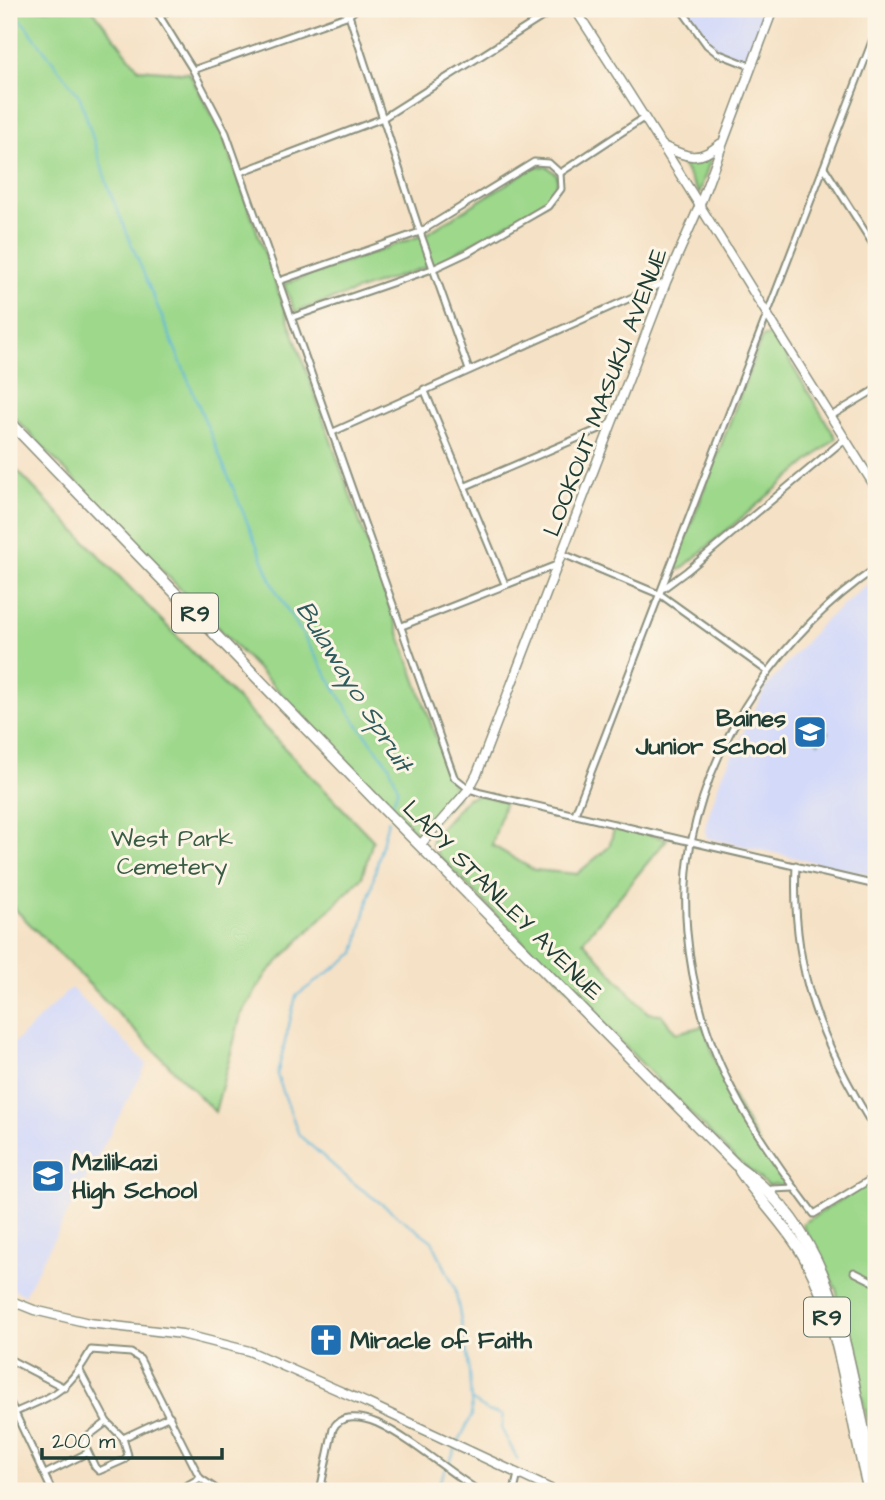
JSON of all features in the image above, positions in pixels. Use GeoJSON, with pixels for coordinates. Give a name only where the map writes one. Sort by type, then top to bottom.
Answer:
{"type":"FeatureCollection","features":[{"type":"Feature","properties":{"kind":"highway","name":"LADY STANLEY AVENUE"},"geometry":{"type":"LineString","coordinates":[[9,421],[381,806],[736,1165],[753,1177],[794,1240],[817,1283],[836,1346],[869,1491]]}},
{"type":"Feature","properties":{"kind":"highway","name":"LADY STANLEY AVENUE"},"geometry":{"type":"LineString","coordinates":[[764,1195],[803,1233],[827,1283],[851,1370],[876,1480]]}},
{"type":"Feature","properties":{"kind":"street"},"geometry":{"type":"LineString","coordinates":[[155,9],[194,70],[226,133],[451,770],[460,783],[469,789],[876,886]]}},
{"type":"Feature","properties":{"kind":"street"},"geometry":{"type":"LineString","coordinates":[[160,16],[172,9]]}},
{"type":"Feature","properties":{"kind":"street"},"geometry":{"type":"LineString","coordinates":[[344,9],[349,15],[420,232],[470,370]]}},
{"type":"Feature","properties":{"kind":"street"},"geometry":{"type":"LineString","coordinates":[[194,70],[349,15],[356,9]]}},
{"type":"Feature","properties":{"kind":"street"},"geometry":{"type":"LineString","coordinates":[[241,172],[383,118],[555,9]]}},
{"type":"Feature","properties":{"kind":"street"},"geometry":{"type":"LineString","coordinates":[[575,9],[646,117],[876,488]]}},
{"type":"Feature","properties":{"kind":"street"},"geometry":{"type":"LineString","coordinates":[[681,9],[717,53],[750,66]]}},
{"type":"Feature","properties":{"kind":"street","name":"LOOKOUT MASUKU AVENUE"},"geometry":{"type":"LineString","coordinates":[[421,844],[469,789],[559,564],[666,282],[699,206],[773,9]]}},
{"type":"Feature","properties":{"kind":"street"},"geometry":{"type":"LineString","coordinates":[[575,814],[876,32]]}},
{"type":"Feature","properties":{"kind":"street"},"geometry":{"type":"LineString","coordinates":[[560,173],[646,117]]}},
{"type":"Feature","properties":{"kind":"street"},"geometry":{"type":"LineString","coordinates":[[663,146],[678,153],[698,157],[707,154],[722,142]]}},
{"type":"Feature","properties":{"kind":"street"},"geometry":{"type":"LineString","coordinates":[[279,281],[420,232],[534,162],[549,163],[560,173],[561,188],[548,206],[467,253],[435,268],[293,317]]}},
{"type":"Feature","properties":{"kind":"street"},"geometry":{"type":"LineString","coordinates":[[824,167],[876,249]]}},
{"type":"Feature","properties":{"kind":"street"},"geometry":{"type":"LineString","coordinates":[[333,432],[666,282]]}},
{"type":"Feature","properties":{"kind":"street"},"geometry":{"type":"LineString","coordinates":[[424,389],[505,584]]}},
{"type":"Feature","properties":{"kind":"street"},"geometry":{"type":"LineString","coordinates":[[831,416],[876,389]]}},
{"type":"Feature","properties":{"kind":"street"},"geometry":{"type":"LineString","coordinates":[[466,486],[613,424]]}},
{"type":"Feature","properties":{"kind":"street"},"geometry":{"type":"LineString","coordinates":[[664,588],[845,439]]}},
{"type":"Feature","properties":{"kind":"street"},"geometry":{"type":"LineString","coordinates":[[562,554],[661,595],[768,671]]}},
{"type":"Feature","properties":{"kind":"street"},"geometry":{"type":"LineString","coordinates":[[402,626],[559,564]]}},
{"type":"Feature","properties":{"kind":"street"},"geometry":{"type":"LineString","coordinates":[[876,568],[814,617],[768,671],[736,722],[708,788],[691,843],[687,919],[690,959],[703,1017],[722,1067],[768,1152],[814,1214],[876,1176]]}},
{"type":"Feature","properties":{"kind":"street"},"geometry":{"type":"LineString","coordinates":[[796,865],[796,927],[805,980],[820,1027],[876,1131]]}},
{"type":"Feature","properties":{"kind":"street"},"geometry":{"type":"LineString","coordinates":[[764,1195],[772,1189],[795,1188]]}},
{"type":"Feature","properties":{"kind":"street"},"geometry":{"type":"LineString","coordinates":[[854,1272],[876,1283]]}},
{"type":"Feature","properties":{"kind":"street"},"geometry":{"type":"LineString","coordinates":[[9,1300],[34,1310],[89,1323],[182,1334],[230,1345],[266,1358],[555,1491]]}},
{"type":"Feature","properties":{"kind":"street"},"geometry":{"type":"LineString","coordinates":[[12,1413],[65,1388],[80,1371],[91,1350],[135,1354],[170,1416],[200,1478],[219,1491]]}},
{"type":"Feature","properties":{"kind":"street"},"geometry":{"type":"LineString","coordinates":[[9,1359],[65,1388]]}},
{"type":"Feature","properties":{"kind":"street"},"geometry":{"type":"LineString","coordinates":[[80,1371],[107,1422],[122,1438],[128,1457],[102,1471],[94,1467],[87,1453],[85,1440],[107,1422]]}},
{"type":"Feature","properties":{"kind":"street"},"geometry":{"type":"LineString","coordinates":[[9,1400],[12,1413],[52,1491]]}},
{"type":"Feature","properties":{"kind":"street"},"geometry":{"type":"LineString","coordinates":[[122,1438],[170,1416]]}},
{"type":"Feature","properties":{"kind":"street"},"geometry":{"type":"LineString","coordinates":[[320,1491],[333,1429],[343,1418],[378,1423],[479,1491]]}},
{"type":"Feature","properties":{"kind":"street"},"geometry":{"type":"LineString","coordinates":[[45,1474],[87,1453]]}},
{"type":"Feature","properties":{"kind":"street"},"geometry":{"type":"LineString","coordinates":[[514,1491],[518,1474]]}},
{"type":"Feature","properties":{"kind":"street"},"geometry":{"type":"LineString","coordinates":[[177,1491],[200,1478]]}},
{"type":"Feature","properties":{"kind":"shaded area"},"geometry":{"type":"Polygon","coordinates":[[[685,9],[769,9],[748,62],[719,50],[702,34],[685,9]]]}},
{"type":"Feature","properties":{"kind":"shaded area","name":"Baines Junior School"},"geometry":{"type":"Polygon","coordinates":[[[876,577],[876,876],[707,838],[706,823],[721,777],[766,687],[822,623],[876,577]]]}},
{"type":"Feature","properties":{"kind":"shaded area","name":"Mzilikazi High School"},"geometry":{"type":"Polygon","coordinates":[[[71,988],[147,1064],[24,1295],[9,1287],[9,1048],[71,988]]]}},
{"type":"Feature","properties":{"kind":"green space"},"geometry":{"type":"Polygon","coordinates":[[[9,9],[92,9],[139,69],[189,73],[223,135],[457,797],[420,837],[9,412],[9,9]]]}},
{"type":"Feature","properties":{"kind":"green space"},"geometry":{"type":"Polygon","coordinates":[[[712,155],[699,194],[679,159],[696,162],[712,155]]]}},
{"type":"Feature","properties":{"kind":"green space"},"geometry":{"type":"Polygon","coordinates":[[[535,166],[548,167],[557,175],[557,188],[545,203],[437,263],[295,312],[284,284],[426,234],[535,166]]]}},
{"type":"Feature","properties":{"kind":"green space"},"geometry":{"type":"Polygon","coordinates":[[[773,334],[836,438],[680,570],[675,567],[762,337],[773,334]]]}},
{"type":"Feature","properties":{"kind":"green space","name":"West Park Cemetery"},"geometry":{"type":"Polygon","coordinates":[[[9,462],[373,840],[362,877],[267,973],[241,1015],[215,1112],[9,903],[9,462]]]}},
{"type":"Feature","properties":{"kind":"green space"},"geometry":{"type":"Polygon","coordinates":[[[479,795],[505,801],[492,845],[534,870],[577,874],[609,847],[615,826],[667,839],[583,941],[648,1013],[661,1014],[676,1033],[704,1026],[719,1071],[764,1154],[788,1186],[768,1186],[736,1160],[439,856],[432,846],[432,837],[467,798],[479,795]]]}},
{"type":"Feature","properties":{"kind":"green space"},"geometry":{"type":"Polygon","coordinates":[[[876,1178],[876,1455],[836,1289],[802,1224],[876,1178]]]}},
{"type":"Feature","properties":{"kind":"water"},"geometry":{"type":"Polygon","coordinates":[[[811,716],[828,733],[818,742],[803,725],[811,716]]]}},
{"type":"Feature","properties":{"kind":"waterway","name":"Bulawayo Spruit"},"geometry":{"type":"LineString","coordinates":[[13,9],[80,97],[109,190],[275,589],[353,718],[389,765],[398,788],[391,808]]}},
{"type":"Feature","properties":{"kind":"waterway","name":"Bulawayo Spruit"},"geometry":{"type":"LineString","coordinates":[[388,820],[355,953],[296,996],[277,1075],[299,1135],[352,1182],[432,1241],[455,1288],[468,1359],[472,1415],[458,1443]]}},
{"type":"Feature","properties":{"kind":"waterway"},"geometry":{"type":"LineString","coordinates":[[471,1400],[488,1411],[503,1415],[502,1430],[518,1460]]}},
{"type":"Feature","properties":{"kind":"waterway","name":"Bulawayo Spruit"},"geometry":{"type":"LineString","coordinates":[[448,1465],[456,1448]]}},
{"type":"Feature","properties":{"kind":"waterway","name":"Bulawayo Spruit"},"geometry":{"type":"LineString","coordinates":[[435,1491],[445,1470]]}},
{"type":"Feature","properties":{"kind":"place","name":"Baines Junior School"},"geometry":{"type":"Point","coordinates":[810,732]}},
{"type":"Feature","properties":{"kind":"place","name":"Mzilikazi High School"},"geometry":{"type":"Point","coordinates":[48,1176]}},
{"type":"Feature","properties":{"kind":"place","name":"Miracle of Faith"},"geometry":{"type":"Point","coordinates":[326,1340]}}]}
